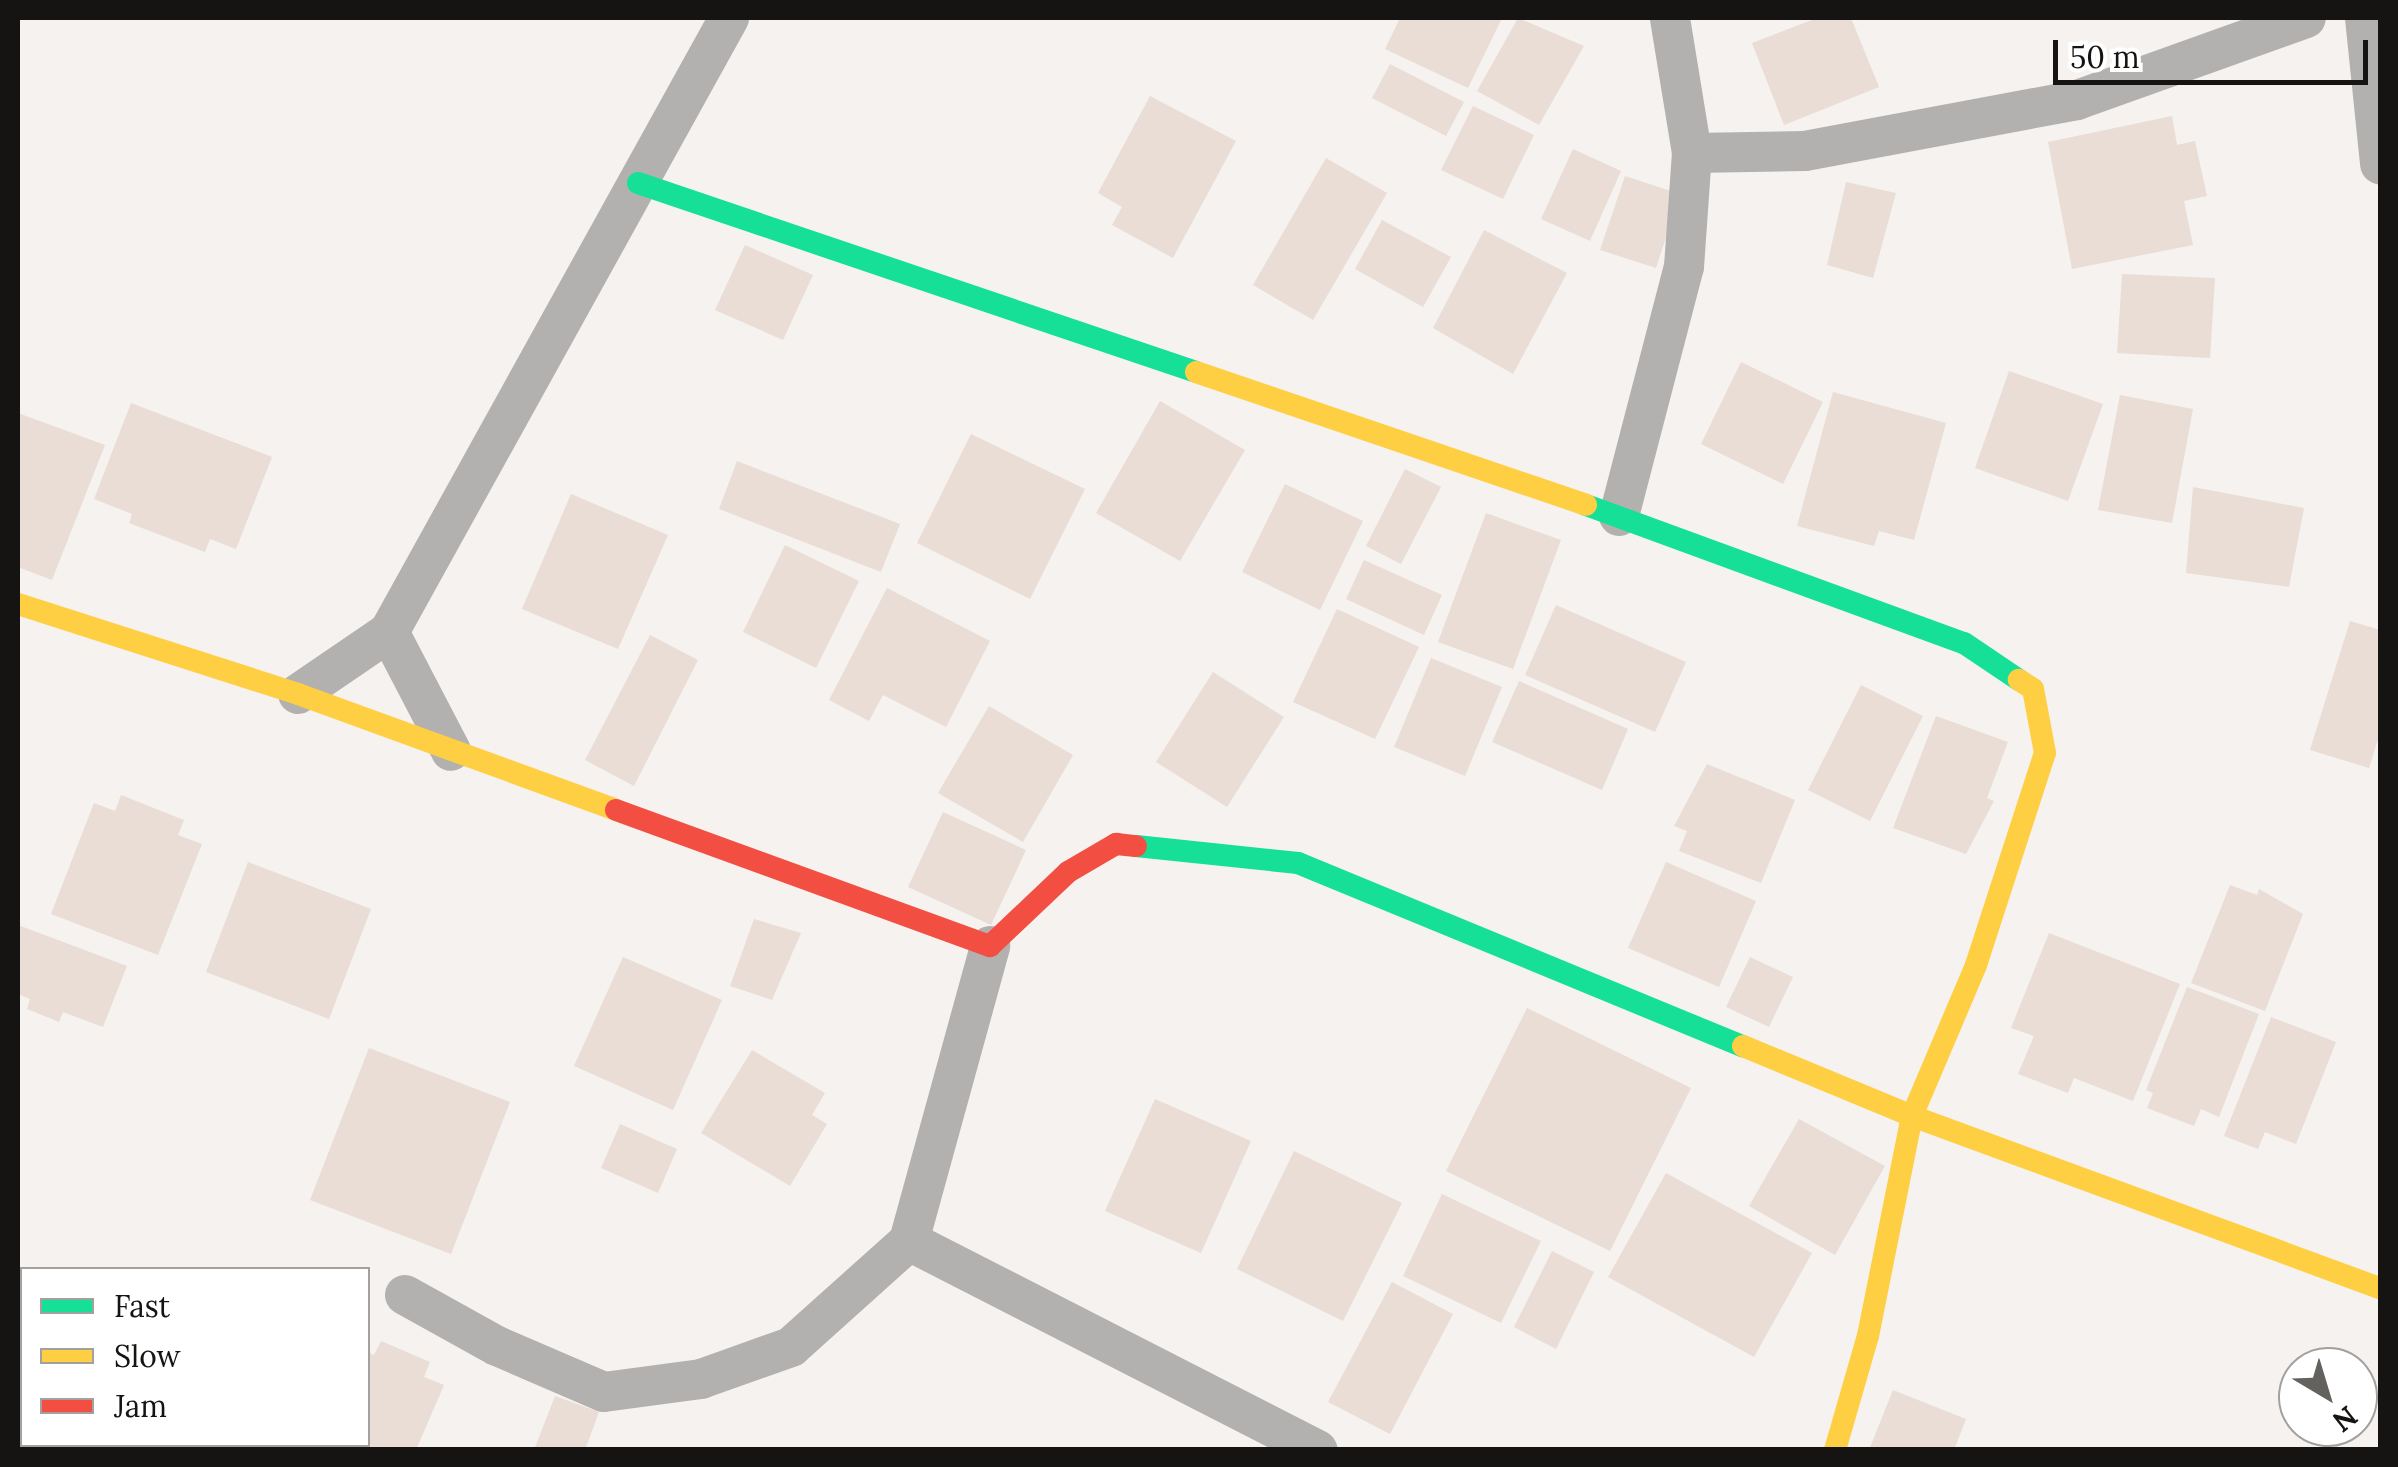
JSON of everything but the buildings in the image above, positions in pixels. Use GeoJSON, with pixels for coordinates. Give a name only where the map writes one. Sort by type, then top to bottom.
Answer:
{"type":"FeatureCollection","features":[{"type":"Feature","properties":{"kind":"street"},"geometry":{"type":"LineString","coordinates":[[298,694],[389,632],[728,18]]}},
{"type":"Feature","properties":{"kind":"street"},"geometry":{"type":"LineString","coordinates":[[1619,516],[1684,267],[1692,153],[1670,18]]}},
{"type":"Feature","properties":{"kind":"street"},"geometry":{"type":"LineString","coordinates":[[1692,153],[1805,152],[2078,100],[2306,18]]}},
{"type":"Feature","properties":{"kind":"street"},"geometry":{"type":"LineString","coordinates":[[2366,18],[2376,84],[2380,164]]}},
{"type":"Feature","properties":{"kind":"street"},"geometry":{"type":"LineString","coordinates":[[638,183],[1619,516],[1964,643],[2034,689],[2046,753],[1976,965],[1912,1116],[1868,1336],[1835,1450]]}},
{"type":"Feature","properties":{"kind":"street"},"geometry":{"type":"LineString","coordinates":[[18,604],[298,694],[990,946]]}},
{"type":"Feature","properties":{"kind":"street"},"geometry":{"type":"LineString","coordinates":[[389,632],[451,751]]}},
{"type":"Feature","properties":{"kind":"street"},"geometry":{"type":"LineString","coordinates":[[405,1295],[497,1346],[604,1392],[701,1379],[791,1347],[909,1241],[990,946],[1068,872],[1116,844],[1187,846],[1298,864],[1912,1116],[2380,1288]]}},
{"type":"Feature","properties":{"kind":"street"},"geometry":{"type":"LineString","coordinates":[[909,1241],[1318,1450]]}},
{"type":"Feature","properties":{"kind":"traffic: fast"},"geometry":{"type":"LineString","coordinates":[[638,183],[1196,372]]}},
{"type":"Feature","properties":{"kind":"traffic: fast"},"geometry":{"type":"LineString","coordinates":[[1586,505],[1964,643],[2019,680]]}},
{"type":"Feature","properties":{"kind":"traffic: fast"},"geometry":{"type":"LineString","coordinates":[[1136,846],[1298,863],[1743,1046]]}},
{"type":"Feature","properties":{"kind":"traffic: slow"},"geometry":{"type":"LineString","coordinates":[[1196,372],[1586,505]]}},
{"type":"Feature","properties":{"kind":"traffic: slow"},"geometry":{"type":"LineString","coordinates":[[18,604],[298,694],[616,810]]}},
{"type":"Feature","properties":{"kind":"traffic: slow"},"geometry":{"type":"LineString","coordinates":[[1835,1450],[1868,1336],[1912,1116],[1976,965],[2045,753],[2033,689],[2019,680]]}},
{"type":"Feature","properties":{"kind":"traffic: slow"},"geometry":{"type":"LineString","coordinates":[[1743,1046],[1912,1116],[2380,1288]]}},
{"type":"Feature","properties":{"kind":"traffic: jam"},"geometry":{"type":"LineString","coordinates":[[616,810],[990,946],[1068,872],[1116,844],[1136,846]]}}]}
